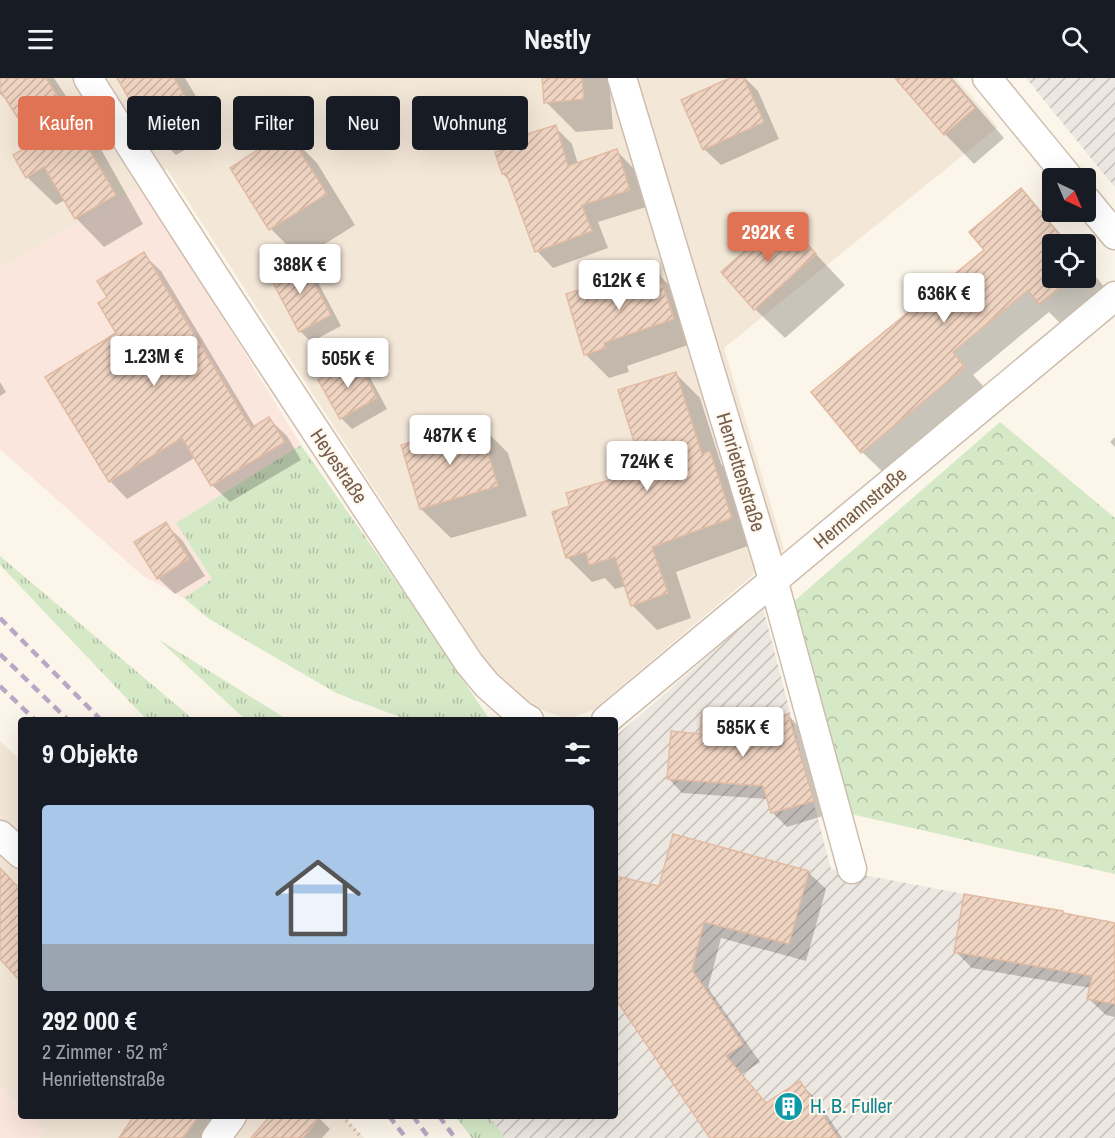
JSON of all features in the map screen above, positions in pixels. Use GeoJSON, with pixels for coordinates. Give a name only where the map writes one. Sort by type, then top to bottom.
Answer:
{"type":"FeatureCollection","features":[{"type":"Feature","properties":{"kind":"street","name":"Heyestraße"},"geometry":{"type":"LineString","coordinates":[[88,78],[257,342],[469,663],[487,685],[524,717]]}},
{"type":"Feature","properties":{"kind":"street","name":"Henriettenstraße"},"geometry":{"type":"LineString","coordinates":[[622,78],[773,579],[852,869]]}},
{"type":"Feature","properties":{"kind":"street"},"geometry":{"type":"LineString","coordinates":[[987,78],[1061,168]]}},
{"type":"Feature","properties":{"kind":"street"},"geometry":{"type":"LineString","coordinates":[[1096,212],[1115,235]]}},
{"type":"Feature","properties":{"kind":"street","name":"Hermannstraße"},"geometry":{"type":"LineString","coordinates":[[610,717],[1115,296]]}},
{"type":"Feature","properties":{"kind":"street"},"geometry":{"type":"LineString","coordinates":[[0,835],[18,851]]}},
{"type":"Feature","properties":{"kind":"street"},"geometry":{"type":"LineString","coordinates":[[216,1138],[230,1119]]}},
{"type":"Feature","properties":{"kind":"path"},"geometry":{"type":"LineString","coordinates":[[345,1119],[362,1138]]}},
{"type":"Feature","properties":{"kind":"shaded area"},"geometry":{"type":"Polygon","coordinates":[[[0,78],[956,78],[998,127],[724,348],[784,549],[593,710],[573,717],[562,717],[529,705],[501,683],[167,169],[0,269],[0,78]]]}},
{"type":"Feature","properties":{"kind":"shaded area"},"geometry":{"type":"Polygon","coordinates":[[[1026,78],[1115,78],[1115,187],[1103,173],[1026,78]]]}},
{"type":"Feature","properties":{"kind":"shaded area"},"geometry":{"type":"Polygon","coordinates":[[[141,184],[301,445],[177,523],[212,579],[184,598],[143,576],[0,449],[0,269],[141,184]]]}},
{"type":"Feature","properties":{"kind":"shaded area","name":"H. B. Fuller"},"geometry":{"type":"Polygon","coordinates":[[[763,608],[831,869],[1115,922],[1115,1138],[505,1138],[491,1119],[618,1119],[618,734],[763,608]]]}},
{"type":"Feature","properties":{"kind":"shaded area"},"geometry":{"type":"Polygon","coordinates":[[[0,741],[18,758],[18,1105],[0,1087],[0,741]]]}},
{"type":"Feature","properties":{"kind":"shaded area"},"geometry":{"type":"Polygon","coordinates":[[[0,1087],[18,1105],[18,1119],[33,1119],[44,1130],[39,1138],[0,1138],[0,1087]]]}},
{"type":"Feature","properties":{"kind":"shaded area"},"geometry":{"type":"Polygon","coordinates":[[[33,1119],[347,1119],[364,1138],[39,1138],[44,1130],[33,1119]]]}},
{"type":"Feature","properties":{"kind":"green space"},"geometry":{"type":"Polygon","coordinates":[[[1000,422],[1115,518],[1115,874],[842,812],[784,610],[1000,422]]]}},
{"type":"Feature","properties":{"kind":"green space"},"geometry":{"type":"Polygon","coordinates":[[[301,445],[488,717],[400,717],[336,693],[208,618],[184,598],[212,579],[176,523],[301,445]]]}},
{"type":"Feature","properties":{"kind":"green space"},"geometry":{"type":"Polygon","coordinates":[[[0,556],[190,717],[144,717],[0,565],[0,556]]]}},
{"type":"Feature","properties":{"kind":"green space"},"geometry":{"type":"Polygon","coordinates":[[[158,639],[283,717],[243,717],[158,639]]]}},
{"type":"Feature","properties":{"kind":"green space"},"geometry":{"type":"Polygon","coordinates":[[[457,1119],[491,1119],[505,1138],[472,1138],[457,1119]]]}},
{"type":"Feature","properties":{"kind":"building"},"geometry":{"type":"Polygon","coordinates":[[[0,78],[46,78],[57,96],[18,96],[18,118],[0,90],[0,78]]]}},
{"type":"Feature","properties":{"kind":"building"},"geometry":{"type":"Polygon","coordinates":[[[117,78],[174,78],[185,96],[128,96],[117,78]]]}},
{"type":"Feature","properties":{"kind":"building"},"geometry":{"type":"Polygon","coordinates":[[[542,78],[582,78],[584,99],[544,103],[542,78]]]}},
{"type":"Feature","properties":{"kind":"building"},"geometry":{"type":"Polygon","coordinates":[[[730,78],[744,78],[764,122],[703,150],[681,100],[730,78]]]}},
{"type":"Feature","properties":{"kind":"building"},"geometry":{"type":"Polygon","coordinates":[[[895,78],[950,78],[975,108],[944,135],[895,78]]]}},
{"type":"Feature","properties":{"kind":"building"},"geometry":{"type":"Polygon","coordinates":[[[556,125],[568,166],[617,149],[630,190],[582,205],[592,231],[535,252],[506,173],[502,174],[495,152],[528,150],[528,134],[556,125]]]}},
{"type":"Feature","properties":{"kind":"building"},"geometry":{"type":"Polygon","coordinates":[[[22,150],[89,150],[116,195],[75,219],[44,167],[26,178],[13,155],[22,150]]]}},
{"type":"Feature","properties":{"kind":"building"},"geometry":{"type":"Polygon","coordinates":[[[258,150],[299,150],[327,194],[269,230],[230,168],[258,150]]]}},
{"type":"Feature","properties":{"kind":"building"},"geometry":{"type":"Polygon","coordinates":[[[1021,188],[1042,214],[1042,222],[1049,222],[1059,234],[1042,234],[1042,288],[1059,288],[1039,304],[1028,290],[953,352],[965,367],[861,453],[811,392],[984,250],[969,232],[1021,188]]]}},
{"type":"Feature","properties":{"kind":"building"},"geometry":{"type":"Polygon","coordinates":[[[783,217],[816,254],[754,310],[721,272],[783,217]]]}},
{"type":"Feature","properties":{"kind":"building"},"geometry":{"type":"Polygon","coordinates":[[[144,252],[251,428],[269,417],[285,442],[211,486],[182,438],[109,482],[45,377],[116,333],[98,303],[107,297],[97,281],[144,252]]]}},
{"type":"Feature","properties":{"kind":"building"},"geometry":{"type":"Polygon","coordinates":[[[301,258],[331,315],[299,332],[269,275],[301,258]]]}},
{"type":"Feature","properties":{"kind":"building"},"geometry":{"type":"Polygon","coordinates":[[[658,271],[674,319],[604,343],[606,348],[584,355],[566,294],[588,287],[590,294],[658,271]]]}},
{"type":"Feature","properties":{"kind":"building"},"geometry":{"type":"Polygon","coordinates":[[[356,359],[377,398],[340,419],[318,380],[356,359]]]}},
{"type":"Feature","properties":{"kind":"building"},"geometry":{"type":"Polygon","coordinates":[[[676,372],[702,454],[710,451],[732,518],[652,547],[668,593],[631,606],[615,557],[589,565],[586,552],[566,558],[552,512],[570,506],[566,493],[643,470],[618,390],[676,372]]]}},
{"type":"Feature","properties":{"kind":"building"},"geometry":{"type":"Polygon","coordinates":[[[479,422],[498,486],[420,509],[401,445],[479,422]]]}},
{"type":"Feature","properties":{"kind":"building"},"geometry":{"type":"Polygon","coordinates":[[[166,522],[189,559],[157,579],[134,542],[166,522]]]}},
{"type":"Feature","properties":{"kind":"building"},"geometry":{"type":"Polygon","coordinates":[[[702,711],[734,713],[733,730],[788,714],[814,801],[771,813],[763,786],[667,779],[671,731],[700,734],[702,711]]]}},
{"type":"Feature","properties":{"kind":"building"},"geometry":{"type":"Polygon","coordinates":[[[673,834],[809,871],[789,944],[704,922],[692,970],[743,1044],[726,1056],[766,1103],[800,1081],[838,1138],[710,1138],[618,1002],[618,877],[659,886],[673,834]]]}},
{"type":"Feature","properties":{"kind":"building"},"geometry":{"type":"Polygon","coordinates":[[[0,868],[18,887],[18,979],[0,959],[0,868]]]}},
{"type":"Feature","properties":{"kind":"building"},"geometry":{"type":"Polygon","coordinates":[[[964,894],[1063,911],[1063,913],[1115,923],[1115,1004],[1087,999],[1092,976],[954,952],[964,894]]]}},
{"type":"Feature","properties":{"kind":"building"},"geometry":{"type":"Polygon","coordinates":[[[132,1119],[197,1119],[183,1138],[119,1138],[132,1119]]]}},
{"type":"Feature","properties":{"kind":"building"},"geometry":{"type":"Polygon","coordinates":[[[267,1119],[319,1119],[303,1138],[251,1138],[267,1119]]]}},
{"type":"Feature","properties":{"kind":"railway"},"geometry":{"type":"LineString","coordinates":[[0,618],[98,717]]}},
{"type":"Feature","properties":{"kind":"railway"},"geometry":{"type":"LineString","coordinates":[[0,654],[65,717]]}},
{"type":"Feature","properties":{"kind":"railway"},"geometry":{"type":"LineString","coordinates":[[0,686],[32,717]]}},
{"type":"Feature","properties":{"kind":"railway"},"geometry":{"type":"LineString","coordinates":[[391,1119],[406,1138]]}},
{"type":"Feature","properties":{"kind":"railway"},"geometry":{"type":"LineString","coordinates":[[415,1119],[429,1138]]}},
{"type":"Feature","properties":{"kind":"railway"},"geometry":{"type":"LineString","coordinates":[[441,1119],[455,1138]]}},
{"type":"Feature","properties":{"kind":"place","name":"H. B. Fuller"},"geometry":{"type":"Point","coordinates":[789,1106]}}]}
